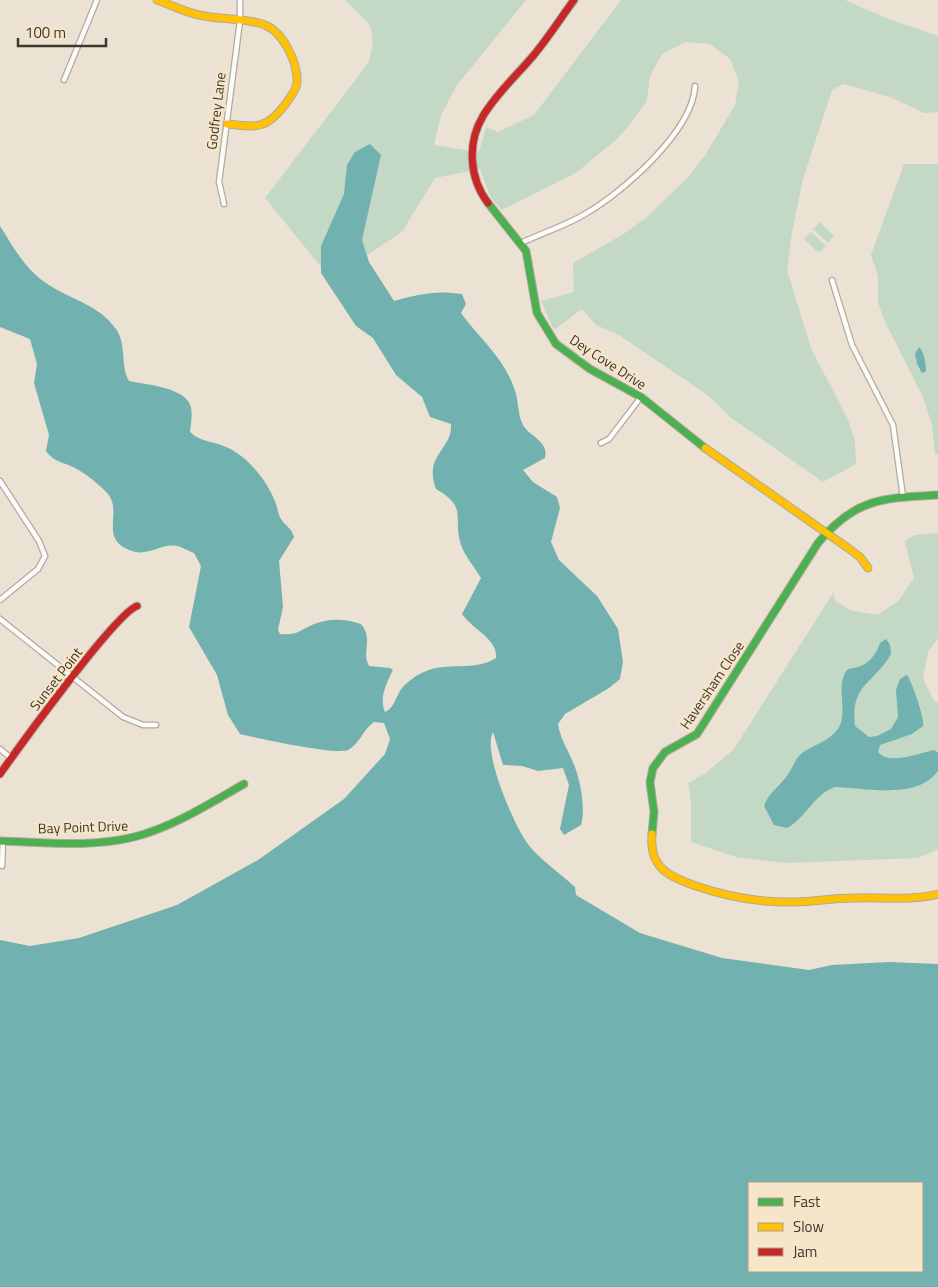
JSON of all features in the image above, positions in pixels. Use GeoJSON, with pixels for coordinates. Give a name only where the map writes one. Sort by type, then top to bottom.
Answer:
{"type":"FeatureCollection","features":[{"type":"Feature","properties":{"kind":"street"},"geometry":{"type":"LineString","coordinates":[[64,80],[96,0]]}},
{"type":"Feature","properties":{"kind":"street"},"geometry":{"type":"LineString","coordinates":[[157,0],[201,16],[265,25],[276,31],[295,64],[297,84],[275,118],[254,127],[227,124]]}},
{"type":"Feature","properties":{"kind":"street","name":"Godfrey Lane"},"geometry":{"type":"LineString","coordinates":[[224,204],[219,182],[240,21],[240,0]]}},
{"type":"Feature","properties":{"kind":"street","name":"Dey Cove Drive"},"geometry":{"type":"LineString","coordinates":[[574,0],[541,46],[483,116],[475,135],[472,161],[475,180],[488,204],[521,243],[529,262],[537,313],[556,344],[590,369],[641,397],[687,436],[860,557],[868,568]]}},
{"type":"Feature","properties":{"kind":"street"},"geometry":{"type":"LineString","coordinates":[[521,243],[584,215],[627,185],[655,158],[686,117],[694,100],[695,86]]}},
{"type":"Feature","properties":{"kind":"street"},"geometry":{"type":"LineString","coordinates":[[832,280],[852,345],[893,425],[903,497]]}},
{"type":"Feature","properties":{"kind":"street"},"geometry":{"type":"LineString","coordinates":[[601,443],[609,439],[641,397]]}},
{"type":"Feature","properties":{"kind":"street"},"geometry":{"type":"LineString","coordinates":[[0,481],[39,541],[45,556],[38,569],[0,600]]}},
{"type":"Feature","properties":{"kind":"street","name":"Haversham Close"},"geometry":{"type":"LineString","coordinates":[[938,495],[886,498],[862,504],[844,514],[826,532],[697,734],[665,752],[652,768],[650,782],[654,812],[651,844],[654,858],[660,868],[671,877],[717,892],[755,900],[796,902],[853,898],[922,898],[938,894]]}},
{"type":"Feature","properties":{"kind":"street","name":"Sunset Point"},"geometry":{"type":"LineString","coordinates":[[0,774],[129,609],[137,606]]}},
{"type":"Feature","properties":{"kind":"street"},"geometry":{"type":"LineString","coordinates":[[0,619],[123,716],[143,725],[156,725]]}},
{"type":"Feature","properties":{"kind":"street"},"geometry":{"type":"LineString","coordinates":[[0,749],[11,758]]}},
{"type":"Feature","properties":{"kind":"street","name":"Bay Point Drive"},"geometry":{"type":"LineString","coordinates":[[1,841],[101,841],[132,838],[164,826],[244,784]]}},
{"type":"Feature","properties":{"kind":"street"},"geometry":{"type":"LineString","coordinates":[[1,841],[2,866]]}},
{"type":"Feature","properties":{"kind":"green space"},"geometry":{"type":"Polygon","coordinates":[[[345,0],[526,0],[457,85],[441,115],[434,145],[479,152],[486,127],[498,132],[534,115],[621,0],[845,0],[886,18],[938,36],[938,112],[924,113],[890,97],[843,84],[832,90],[803,179],[792,232],[787,270],[811,348],[848,420],[855,441],[856,464],[823,482],[730,417],[709,396],[619,335],[596,325],[582,309],[554,330],[541,301],[574,292],[573,263],[622,235],[646,218],[687,178],[706,154],[735,105],[739,82],[730,59],[710,44],[686,42],[662,54],[650,76],[647,100],[632,122],[617,139],[577,172],[502,210],[491,198],[480,169],[435,178],[402,232],[331,279],[265,198],[369,62],[373,40],[370,26],[345,0]]]}},
{"type":"Feature","properties":{"kind":"green space"},"geometry":{"type":"Polygon","coordinates":[[[904,164],[938,164],[938,454],[935,455],[932,425],[923,397],[885,322],[878,302],[878,276],[871,255],[904,164]]]}},
{"type":"Feature","properties":{"kind":"green space"},"geometry":{"type":"Polygon","coordinates":[[[820,222],[834,236],[828,243],[813,229],[820,222]]]}},
{"type":"Feature","properties":{"kind":"green space"},"geometry":{"type":"Polygon","coordinates":[[[811,232],[826,246],[819,253],[804,239],[811,232]]]}},
{"type":"Feature","properties":{"kind":"green space"},"geometry":{"type":"Polygon","coordinates":[[[938,533],[938,638],[928,652],[923,678],[933,699],[938,703],[938,849],[918,858],[785,863],[736,857],[691,842],[691,802],[688,783],[706,773],[734,749],[833,593],[836,602],[853,611],[878,615],[899,600],[914,578],[905,541],[915,535],[938,533]]]}},
{"type":"Feature","properties":{"kind":"water"},"geometry":{"type":"Polygon","coordinates":[[[370,144],[381,155],[362,240],[369,262],[394,301],[428,293],[462,294],[466,304],[461,313],[504,367],[516,392],[523,425],[544,447],[545,458],[523,470],[533,482],[557,497],[560,508],[551,542],[559,560],[597,596],[618,629],[623,662],[620,679],[609,688],[565,714],[558,724],[560,734],[580,783],[583,810],[581,825],[564,835],[560,829],[569,785],[563,768],[538,771],[522,766],[503,765],[493,732],[491,742],[495,771],[521,834],[537,855],[575,887],[576,895],[640,933],[722,958],[809,970],[832,965],[889,962],[938,964],[938,1287],[0,1287],[0,940],[30,946],[79,938],[177,905],[258,860],[344,799],[385,754],[390,739],[384,723],[374,722],[352,747],[348,750],[340,751],[295,745],[240,734],[228,715],[217,675],[189,627],[201,566],[194,553],[171,546],[136,552],[120,545],[113,532],[112,501],[108,494],[83,473],[56,460],[46,451],[49,435],[34,383],[37,364],[30,339],[0,327],[0,226],[21,258],[34,273],[49,285],[102,314],[116,329],[121,342],[126,375],[129,381],[169,389],[183,396],[191,408],[190,432],[198,438],[234,451],[256,471],[268,487],[280,517],[294,537],[279,561],[283,607],[278,630],[280,634],[296,633],[317,623],[329,620],[345,620],[361,624],[367,635],[366,655],[369,666],[393,670],[383,696],[385,712],[391,708],[404,686],[422,673],[442,667],[479,665],[496,658],[496,651],[489,640],[462,614],[481,578],[461,545],[456,508],[453,502],[436,489],[433,477],[433,468],[448,440],[451,424],[430,417],[422,397],[396,375],[373,338],[356,326],[321,273],[321,246],[344,194],[347,165],[355,152],[370,144]]]}},
{"type":"Feature","properties":{"kind":"water"},"geometry":{"type":"Polygon","coordinates":[[[919,347],[926,365],[926,371],[922,373],[917,364],[915,354],[919,347]]]}},
{"type":"Feature","properties":{"kind":"water"},"geometry":{"type":"Polygon","coordinates":[[[886,639],[890,645],[891,654],[859,693],[854,712],[855,726],[869,737],[877,736],[891,729],[898,717],[896,690],[900,679],[907,675],[918,701],[923,726],[912,734],[880,745],[878,752],[889,758],[897,758],[934,750],[938,753],[938,771],[929,780],[917,786],[904,789],[876,790],[835,787],[821,795],[794,824],[787,828],[774,825],[764,806],[769,797],[787,776],[802,753],[825,740],[837,730],[842,717],[842,687],[846,671],[856,668],[869,660],[875,654],[880,643],[886,639]]]}},
{"type":"Feature","properties":{"kind":"traffic: fast"},"geometry":{"type":"LineString","coordinates":[[488,203],[526,251],[537,313],[556,344],[590,369],[641,397],[705,448]]}},
{"type":"Feature","properties":{"kind":"traffic: fast"},"geometry":{"type":"LineString","coordinates":[[652,834],[654,812],[650,782],[653,768],[665,752],[697,734],[818,543],[845,517],[871,503],[901,497],[938,495]]}},
{"type":"Feature","properties":{"kind":"traffic: fast"},"geometry":{"type":"LineString","coordinates":[[0,841],[84,843],[134,837],[177,821],[244,784]]}},
{"type":"Feature","properties":{"kind":"traffic: slow"},"geometry":{"type":"LineString","coordinates":[[157,0],[198,15],[252,21],[265,25],[278,35],[288,49],[295,67],[297,83],[294,92],[284,106],[271,119],[259,125],[227,124]]}},
{"type":"Feature","properties":{"kind":"traffic: slow"},"geometry":{"type":"LineString","coordinates":[[705,448],[848,548],[860,557],[868,568]]}},
{"type":"Feature","properties":{"kind":"traffic: slow"},"geometry":{"type":"LineString","coordinates":[[652,834],[654,855],[662,869],[696,886],[733,896],[759,900],[797,902],[847,898],[907,898],[938,894]]}},
{"type":"Feature","properties":{"kind":"traffic: jam"},"geometry":{"type":"LineString","coordinates":[[488,203],[477,183],[472,160],[474,137],[478,126],[494,100],[538,49],[574,0]]}},
{"type":"Feature","properties":{"kind":"traffic: jam"},"geometry":{"type":"LineString","coordinates":[[0,774],[89,656],[126,614],[137,606]]}}]}
